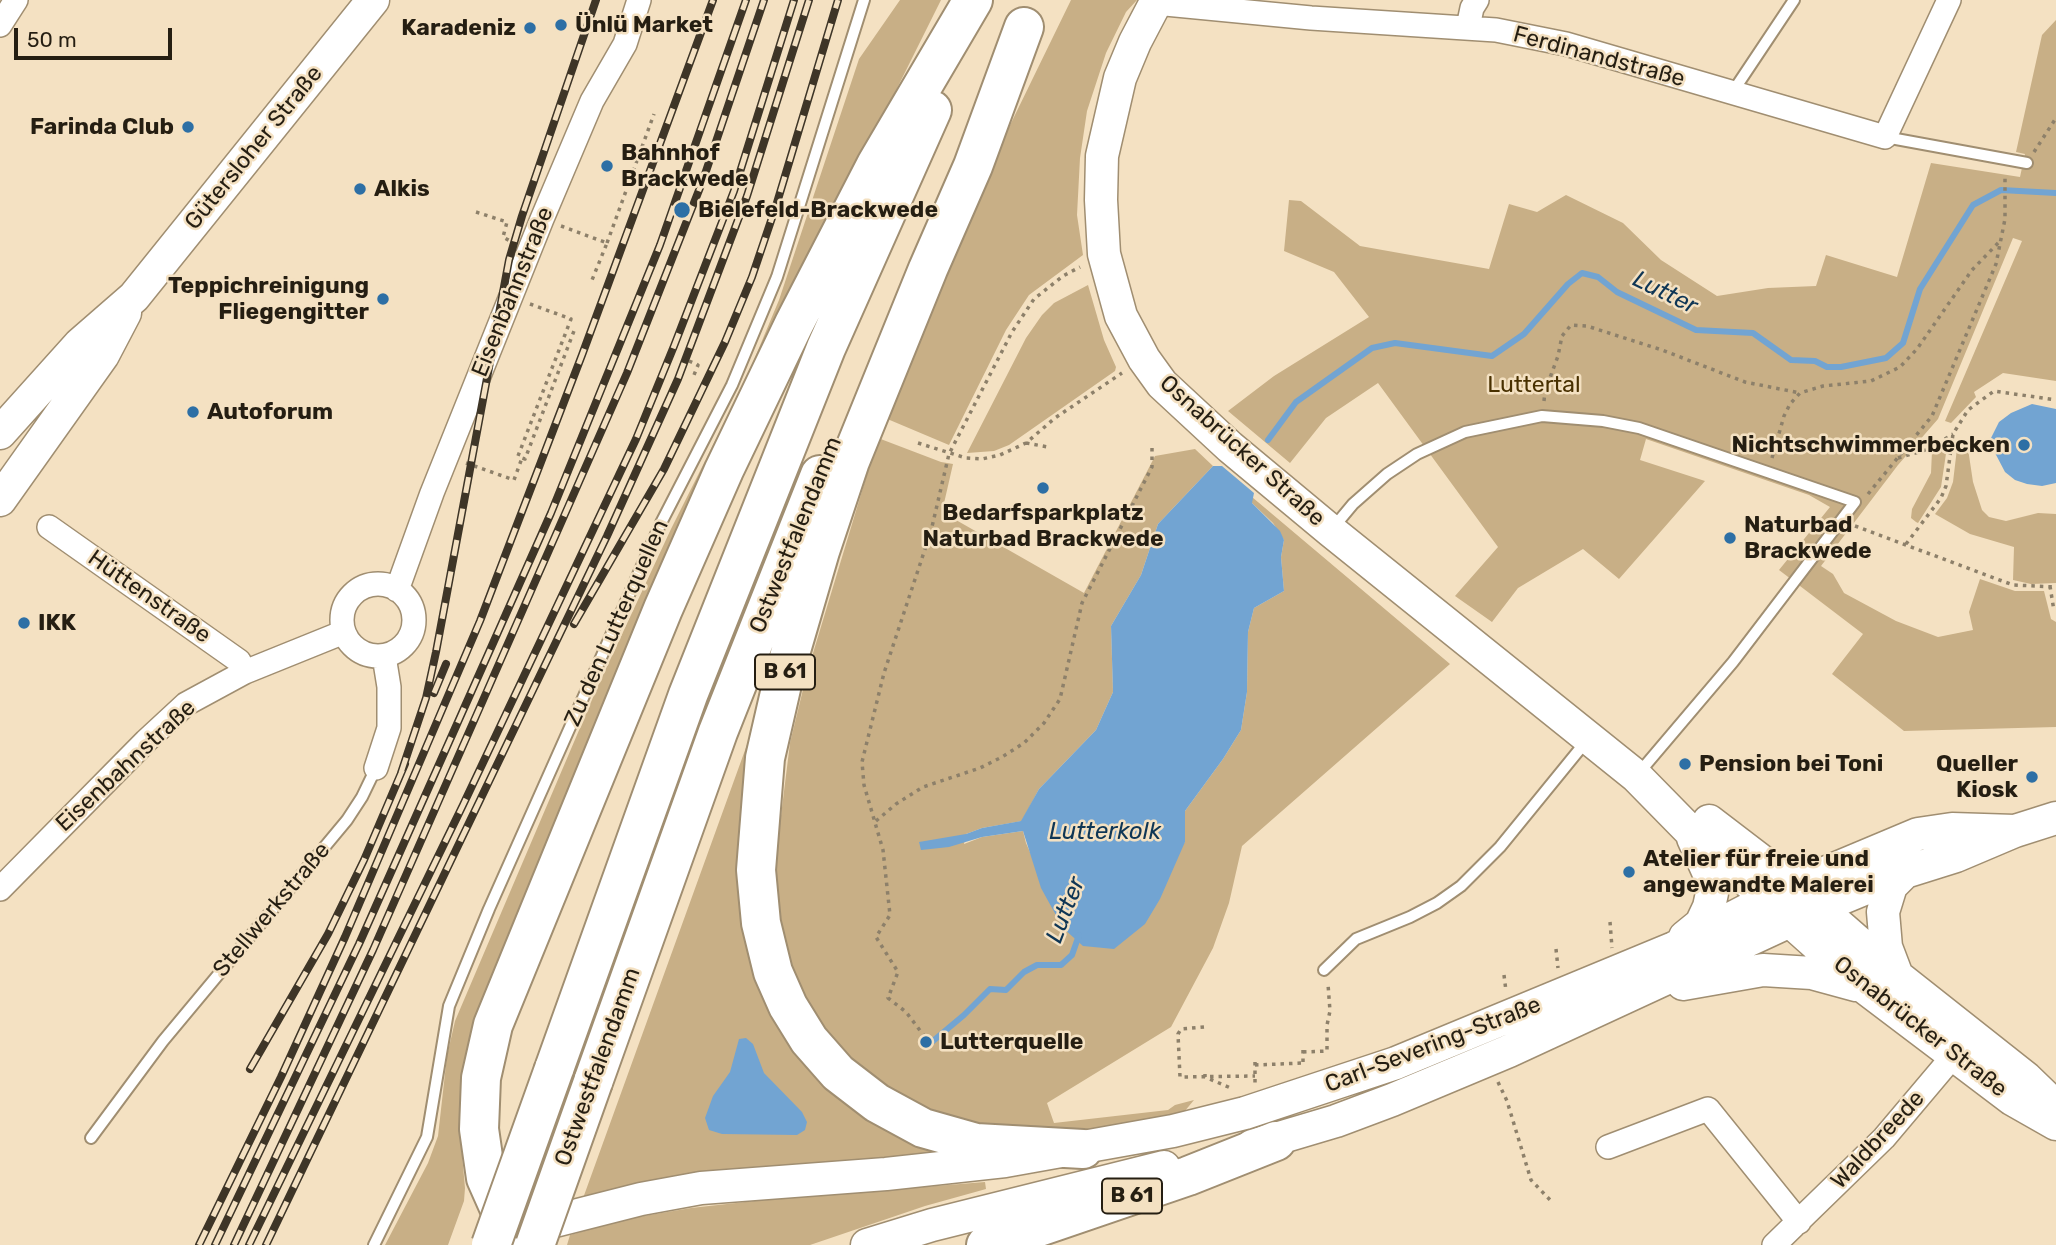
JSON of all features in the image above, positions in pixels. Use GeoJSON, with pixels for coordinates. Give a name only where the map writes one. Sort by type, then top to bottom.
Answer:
{"type":"FeatureCollection","features":[{"type":"Feature","properties":{"kind":"highway"},"geometry":{"type":"LineString","coordinates":[[511,1242],[486,1178],[479,1129],[481,1078],[493,1025],[657,622],[724,470],[794,324],[876,165],[973,0]]}},
{"type":"Feature","properties":{"kind":"highway","name":"Ostwestfalendamm"},"geometry":{"type":"LineString","coordinates":[[511,1242],[554,1069],[688,695],[826,348],[982,0]]}},
{"type":"Feature","properties":{"kind":"highway","name":"Ostwestfalendamm"},"geometry":{"type":"LineString","coordinates":[[511,1242],[593,1082],[718,732],[859,375],[956,161],[1031,14]]}},
{"type":"Feature","properties":{"kind":"highway","name":"B 61"},"geometry":{"type":"LineString","coordinates":[[1031,14],[973,166],[850,461],[820,551],[785,671],[765,758],[756,870],[761,923],[773,972],[788,1006],[809,1040],[838,1073],[877,1103],[923,1128],[976,1143],[1083,1149]]}},
{"type":"Feature","properties":{"kind":"highway","name":"B 61"},"geometry":{"type":"LineString","coordinates":[[986,1245],[1188,1176],[1276,1141]]}},
{"type":"Feature","properties":{"kind":"main road","name":"Gütersloher Straße"},"geometry":{"type":"LineString","coordinates":[[0,433],[80,344],[134,297],[373,0]]}},
{"type":"Feature","properties":{"kind":"main road","name":"Osnabrücker Straße"},"geometry":{"type":"LineString","coordinates":[[1156,2],[1121,78],[1102,156],[1104,254],[1121,316],[1144,359],[1163,384],[1230,447],[1636,776],[1689,830],[1784,902]]}},
{"type":"Feature","properties":{"kind":"main road","name":"Gütersloher Straße"},"geometry":{"type":"LineString","coordinates":[[1,495],[103,355],[134,297]]}},
{"type":"Feature","properties":{"kind":"main road","name":"Osnabrücker Straße"},"geometry":{"type":"LineString","coordinates":[[1636,776],[1693,809],[1864,987],[2012,1099],[2056,1124]]}},
{"type":"Feature","properties":{"kind":"main road","name":"Carl-Severing-Straße"},"geometry":{"type":"LineString","coordinates":[[867,1245],[932,1225],[1276,1141],[1392,1100],[1509,1051],[1634,993],[1784,902],[1818,908],[1905,872],[1956,856],[2015,831],[2056,818]]}},
{"type":"Feature","properties":{"kind":"main road"},"geometry":{"type":"LineString","coordinates":[[1674,948],[1701,923],[1712,893],[1710,876],[1689,830]]}},
{"type":"Feature","properties":{"kind":"main road","name":"Carl-Severing-Straße"},"geometry":{"type":"LineString","coordinates":[[511,1242],[641,1199],[701,1188],[886,1174],[1005,1161],[1083,1149],[1245,1113],[1396,1063],[1674,948],[1784,902],[1918,834],[1934,830],[2015,831]]}},
{"type":"Feature","properties":{"kind":"main road"},"geometry":{"type":"LineString","coordinates":[[1897,976],[1886,947],[1883,912],[1891,886],[1905,872]]}},
{"type":"Feature","properties":{"kind":"main road","name":"Osnabrücker Straße"},"geometry":{"type":"LineString","coordinates":[[1818,908],[1897,976],[2026,1078],[2056,1107]]}},
{"type":"Feature","properties":{"kind":"main road"},"geometry":{"type":"LineString","coordinates":[[1634,993],[1763,970],[1812,973],[1864,987]]}},
{"type":"Feature","properties":{"kind":"street"},"geometry":{"type":"LineString","coordinates":[[0,25],[16,0]]}},
{"type":"Feature","properties":{"kind":"street","name":"Eisenbahnstraße"},"geometry":{"type":"LineString","coordinates":[[397,590],[447,456],[542,219],[592,101],[625,44],[639,0]]}},
{"type":"Feature","properties":{"kind":"street"},"geometry":{"type":"LineString","coordinates":[[1468,27],[1472,8],[1478,0]]}},
{"type":"Feature","properties":{"kind":"street"},"geometry":{"type":"LineString","coordinates":[[1885,137],[1949,0]]}},
{"type":"Feature","properties":{"kind":"street","name":"Ferdinandstraße"},"geometry":{"type":"LineString","coordinates":[[1156,2],[1311,18],[1496,30],[1566,44],[1885,137]]}},
{"type":"Feature","properties":{"kind":"street","name":"Hüttenstraße"},"geometry":{"type":"LineString","coordinates":[[49,527],[239,661],[245,672]]}},
{"type":"Feature","properties":{"kind":"street"},"geometry":{"type":"LineString","coordinates":[[376,584],[397,590],[410,605],[413,625],[405,644],[384,656],[360,652],[350,643],[342,624],[343,609],[350,597],[358,590],[376,584]]}},
{"type":"Feature","properties":{"kind":"street","name":"Eisenbahnstraße"},"geometry":{"type":"LineString","coordinates":[[0,889],[186,704],[245,672],[344,632]]}},
{"type":"Feature","properties":{"kind":"street","name":"Stellwerkstraße"},"geometry":{"type":"LineString","coordinates":[[376,768],[388,728],[389,687],[384,656]]}},
{"type":"Feature","properties":{"kind":"street","name":"Waldbreede"},"geometry":{"type":"LineString","coordinates":[[1774,1245],[1884,1138],[1954,1055]]}},
{"type":"Feature","properties":{"kind":"street"},"geometry":{"type":"LineString","coordinates":[[1608,1147],[1708,1109],[1799,1222]]}},
{"type":"Feature","properties":{"kind":"lane","name":"Zu den Lutterquellen"},"geometry":{"type":"LineString","coordinates":[[374,1245],[427,1137],[449,1006],[474,945],[661,523],[732,385],[773,288],[864,0]]}},
{"type":"Feature","properties":{"kind":"lane"},"geometry":{"type":"LineString","coordinates":[[1732,93],[1794,0]]}},
{"type":"Feature","properties":{"kind":"lane"},"geometry":{"type":"LineString","coordinates":[[1885,137],[2027,163]]}},
{"type":"Feature","properties":{"kind":"lane"},"geometry":{"type":"LineString","coordinates":[[1331,531],[1353,504],[1387,474],[1417,454],[1465,432],[1542,416],[1621,424],[1855,502],[1733,662],[1636,776]]}},
{"type":"Feature","properties":{"kind":"lane"},"geometry":{"type":"LineString","coordinates":[[1324,970],[1356,939],[1410,917],[1461,886],[1500,847],[1589,738]]}},
{"type":"Feature","properties":{"kind":"lane","name":"Stellwerkstraße"},"geometry":{"type":"LineString","coordinates":[[91,1138],[163,1041],[347,820],[376,768]]}},
{"type":"Feature","properties":{"kind":"path"},"geometry":{"type":"LineString","coordinates":[[592,280],[654,114]]}},
{"type":"Feature","properties":{"kind":"path"},"geometry":{"type":"LineString","coordinates":[[2027,163],[2056,118]]}},
{"type":"Feature","properties":{"kind":"path"},"geometry":{"type":"LineString","coordinates":[[1855,502],[1871,492],[1932,416],[1996,264],[2002,240],[2004,177]]}},
{"type":"Feature","properties":{"kind":"path"},"geometry":{"type":"LineString","coordinates":[[477,212],[503,221]]}},
{"type":"Feature","properties":{"kind":"path"},"geometry":{"type":"LineString","coordinates":[[542,219],[607,243]]}},
{"type":"Feature","properties":{"kind":"path"},"geometry":{"type":"LineString","coordinates":[[1542,416],[1545,391],[1562,336],[1571,325],[1587,326],[1662,350],[1745,382],[1800,393],[1823,386],[1871,381],[1900,367],[1917,349],[1972,270],[2002,240]]}},
{"type":"Feature","properties":{"kind":"path"},"geometry":{"type":"LineString","coordinates":[[925,1037],[906,1012],[888,998],[898,972],[877,937],[890,915],[883,850],[864,785],[862,762],[884,673],[931,531],[949,454],[1012,332],[1034,299],[1063,275],[1104,254]]}},
{"type":"Feature","properties":{"kind":"path"},"geometry":{"type":"LineString","coordinates":[[511,296],[570,319],[518,457],[522,458]]}},
{"type":"Feature","properties":{"kind":"path"},"geometry":{"type":"LineString","coordinates":[[447,456],[514,480],[522,458],[525,459],[574,331]]}},
{"type":"Feature","properties":{"kind":"path"},"geometry":{"type":"LineString","coordinates":[[918,443],[949,454],[982,458],[1000,456],[1026,443],[1079,401],[1144,359]]}},
{"type":"Feature","properties":{"kind":"path"},"geometry":{"type":"LineString","coordinates":[[690,361],[698,365],[695,375]]}},
{"type":"Feature","properties":{"kind":"path"},"geometry":{"type":"LineString","coordinates":[[1906,544],[1941,498],[1946,486],[1953,434],[1968,410],[1994,391],[2056,400]]}},
{"type":"Feature","properties":{"kind":"path"},"geometry":{"type":"LineString","coordinates":[[1767,473],[1784,416],[1800,393]]}},
{"type":"Feature","properties":{"kind":"path"},"geometry":{"type":"LineString","coordinates":[[1898,458],[1929,449],[1953,434]]}},
{"type":"Feature","properties":{"kind":"path"},"geometry":{"type":"LineString","coordinates":[[1026,443],[1048,447]]}},
{"type":"Feature","properties":{"kind":"path"},"geometry":{"type":"LineString","coordinates":[[876,821],[896,804],[923,788],[980,768],[1002,757],[1024,743],[1044,723],[1060,699],[1082,603],[1152,467],[1152,443]]}},
{"type":"Feature","properties":{"kind":"path"},"geometry":{"type":"LineString","coordinates":[[1843,520],[2013,585],[2056,587]]}},
{"type":"Feature","properties":{"kind":"path"},"geometry":{"type":"LineString","coordinates":[[2050,586],[2054,611]]}},
{"type":"Feature","properties":{"kind":"path"},"geometry":{"type":"LineString","coordinates":[[1303,1052],[1327,1051],[1330,1011],[1328,982]]}},
{"type":"Feature","properties":{"kind":"path"},"geometry":{"type":"LineString","coordinates":[[1204,1027],[1181,1029],[1178,1034],[1180,1077],[1255,1076]]}},
{"type":"Feature","properties":{"kind":"path"},"geometry":{"type":"LineString","coordinates":[[1255,1065],[1303,1063]]}},
{"type":"Feature","properties":{"kind":"path"},"geometry":{"type":"LineString","coordinates":[[1496,1077],[1507,1101],[1531,1180],[1552,1202]]}},
{"type":"Feature","properties":{"kind":"green space"},"geometry":{"type":"Polygon","coordinates":[[[900,0],[941,0],[808,267],[470,1054],[461,1094],[459,1121],[464,1201],[448,1245],[385,1245],[428,1163],[438,1136],[447,1056],[455,1021],[597,688],[671,529],[746,379],[779,300],[859,59],[900,0]]]}},
{"type":"Feature","properties":{"kind":"green space"},"geometry":{"type":"Polygon","coordinates":[[[1071,0],[1137,0],[1126,12],[1106,53],[1087,111],[1080,158],[1077,215],[1083,255],[1029,295],[1006,330],[949,445],[885,418],[994,158],[1071,0]]]}},
{"type":"Feature","properties":{"kind":"green space","name":"Luttertal"},"geometry":{"type":"Polygon","coordinates":[[[2056,20],[2056,381],[2003,373],[1974,392],[1976,397],[1951,423],[1945,421],[2022,241],[2013,238],[1938,419],[1898,465],[1821,566],[1833,574],[1844,593],[1896,621],[1938,637],[1973,630],[1969,612],[1980,579],[2015,591],[2044,591],[2051,619],[2056,622],[2056,727],[1904,731],[1832,674],[1863,634],[1779,570],[1830,507],[1809,495],[1646,439],[1640,460],[1705,481],[1619,579],[1583,549],[1518,588],[1492,622],[1455,596],[1498,547],[1378,383],[1326,418],[1290,463],[1228,411],[1274,376],[1369,317],[1334,272],[1284,251],[1289,200],[1301,201],[1360,246],[1489,269],[1509,204],[1537,212],[1566,195],[1623,223],[1661,260],[1717,296],[1768,288],[1816,286],[1826,255],[1897,277],[1931,163],[2020,177],[2025,154],[2016,152],[2042,35],[2056,20]]]}},
{"type":"Feature","properties":{"kind":"green space"},"geometry":{"type":"Polygon","coordinates":[[[1088,285],[1104,340],[1116,367],[1115,371],[1009,445],[994,451],[967,453],[1026,338],[1042,315],[1054,303],[1088,285]]]}},
{"type":"Feature","properties":{"kind":"green space"},"geometry":{"type":"Polygon","coordinates":[[[878,438],[953,464],[942,512],[1084,593],[1155,456],[1195,449],[1213,466],[1158,524],[1141,575],[1111,626],[1113,692],[1096,730],[1039,789],[1022,821],[982,828],[966,834],[964,844],[982,837],[1023,831],[1063,928],[1185,842],[1185,811],[1241,730],[1247,692],[1248,632],[1254,608],[1284,591],[1281,557],[1284,540],[1273,523],[1252,503],[1252,497],[1450,664],[1242,846],[1229,903],[1213,948],[1171,1027],[1047,1103],[1054,1123],[1168,1110],[1175,1105],[1194,1100],[1184,1112],[1080,1134],[945,1129],[841,1066],[787,966],[777,904],[777,848],[790,743],[807,673],[878,438]]]}},
{"type":"Feature","properties":{"kind":"green space"},"geometry":{"type":"Polygon","coordinates":[[[1958,440],[1967,442],[1973,482],[1982,510],[1989,517],[2006,521],[2038,513],[2056,514],[2056,583],[2031,584],[2013,580],[2014,547],[1970,534],[1935,514],[1947,498],[1953,482],[1958,440]]]}},
{"type":"Feature","properties":{"kind":"green space"},"geometry":{"type":"Polygon","coordinates":[[[1947,447],[1941,487],[1918,523],[1911,518],[1912,509],[1931,473],[1932,451],[1947,447]]]}},
{"type":"Feature","properties":{"kind":"green space"},"geometry":{"type":"Polygon","coordinates":[[[757,717],[755,971],[956,1155],[582,1201],[757,717]]]}},
{"type":"Feature","properties":{"kind":"green space"},"geometry":{"type":"Polygon","coordinates":[[[985,1182],[986,1189],[925,1206],[810,1245],[567,1245],[570,1235],[626,1219],[691,1208],[985,1182]]]}},
{"type":"Feature","properties":{"kind":"water","name":"Nichtschwimmerbecken"},"geometry":{"type":"Polygon","coordinates":[[[2032,404],[2056,409],[2056,483],[2042,486],[2015,480],[2005,472],[1994,451],[1991,438],[1999,422],[2011,413],[2032,404]]]}},
{"type":"Feature","properties":{"kind":"water","name":"Lutterkolk"},"geometry":{"type":"Polygon","coordinates":[[[1213,466],[1222,466],[1254,493],[1252,503],[1280,531],[1284,540],[1281,557],[1284,591],[1254,608],[1248,632],[1247,692],[1241,730],[1185,811],[1185,842],[1160,899],[1145,924],[1114,949],[1083,946],[1063,928],[1041,888],[1023,831],[982,837],[949,847],[921,850],[919,842],[1021,821],[1039,789],[1096,730],[1113,692],[1111,626],[1141,575],[1158,524],[1213,466]]]}},
{"type":"Feature","properties":{"kind":"water"},"geometry":{"type":"Polygon","coordinates":[[[746,1038],[753,1044],[764,1073],[802,1112],[807,1122],[805,1130],[797,1135],[722,1134],[709,1130],[705,1118],[713,1096],[730,1072],[739,1039],[746,1038]]]}},
{"type":"Feature","properties":{"kind":"waterway","name":"Lutter"},"geometry":{"type":"LineString","coordinates":[[1268,440],[1296,402],[1372,348],[1395,343],[1492,356],[1524,334],[1568,284],[1582,273],[1598,277],[1617,292],[1696,330],[1753,333],[1791,360],[1815,361],[1827,367],[1841,367],[1886,358],[1903,343],[1920,289],[1973,205],[2001,190],[2056,193]]}},
{"type":"Feature","properties":{"kind":"waterway","name":"Lutter"},"geometry":{"type":"LineString","coordinates":[[933,1041],[990,989],[1006,990],[1024,972],[1037,965],[1061,965],[1072,955],[1079,935]]}},
{"type":"Feature","properties":{"kind":"railway"},"geometry":{"type":"LineString","coordinates":[[401,773],[426,698],[436,652],[509,260],[596,0]]}},
{"type":"Feature","properties":{"kind":"railway"},"geometry":{"type":"LineString","coordinates":[[199,1245],[281,1077],[345,937],[480,621],[713,0]]}},
{"type":"Feature","properties":{"kind":"railway"},"geometry":{"type":"LineString","coordinates":[[215,1245],[359,944],[551,513],[660,245],[746,0]]}},
{"type":"Feature","properties":{"kind":"railway"},"geometry":{"type":"LineString","coordinates":[[234,1245],[373,950],[627,373],[703,180],[764,0]]}},
{"type":"Feature","properties":{"kind":"railway"},"geometry":{"type":"LineString","coordinates":[[249,1245],[463,805],[636,439],[734,191],[794,0]]}},
{"type":"Feature","properties":{"kind":"railway"},"geometry":{"type":"LineString","coordinates":[[266,1245],[607,536],[678,379],[747,196],[809,0]]}},
{"type":"Feature","properties":{"kind":"railway"},"geometry":{"type":"LineString","coordinates":[[574,624],[664,469],[725,342],[752,277],[776,206],[838,0]]}},
{"type":"Feature","properties":{"kind":"railway"},"geometry":{"type":"LineString","coordinates":[[434,693],[446,664]]}},
{"type":"Feature","properties":{"kind":"railway"},"geometry":{"type":"LineString","coordinates":[[250,1069],[328,934],[364,860],[405,764]]}},
{"type":"Feature","properties":{"kind":"place","name":"Ünlü Market"},"geometry":{"type":"Point","coordinates":[561,25]}},
{"type":"Feature","properties":{"kind":"place","name":"Karadeniz"},"geometry":{"type":"Point","coordinates":[530,28]}},
{"type":"Feature","properties":{"kind":"place","name":"Farinda Club"},"geometry":{"type":"Point","coordinates":[188,127]}},
{"type":"Feature","properties":{"kind":"place","name":"Bahnhof Brackwede"},"geometry":{"type":"Point","coordinates":[607,166]}},
{"type":"Feature","properties":{"kind":"place","name":"Alkis"},"geometry":{"type":"Point","coordinates":[360,189]}},
{"type":"Feature","properties":{"kind":"place","name":"Bielefeld-Brackwede"},"geometry":{"type":"Point","coordinates":[682,210]}},
{"type":"Feature","properties":{"kind":"place","name":"Teppichreinigung Fliegengitter"},"geometry":{"type":"Point","coordinates":[383,299]}},
{"type":"Feature","properties":{"kind":"place","name":"Autoforum"},"geometry":{"type":"Point","coordinates":[193,412]}},
{"type":"Feature","properties":{"kind":"place","name":"Nichtschwimmerbecken"},"geometry":{"type":"Point","coordinates":[2024,445]}},
{"type":"Feature","properties":{"kind":"place","name":"Bedarfsparkplatz Naturbad Brackwede"},"geometry":{"type":"Point","coordinates":[1043,488]}},
{"type":"Feature","properties":{"kind":"place","name":"Naturbad Brackwede"},"geometry":{"type":"Point","coordinates":[1730,538]}},
{"type":"Feature","properties":{"kind":"place","name":"IKK"},"geometry":{"type":"Point","coordinates":[24,623]}},
{"type":"Feature","properties":{"kind":"place","name":"Pension bei Toni"},"geometry":{"type":"Point","coordinates":[1685,764]}},
{"type":"Feature","properties":{"kind":"place","name":"Queller Kiosk"},"geometry":{"type":"Point","coordinates":[2032,777]}},
{"type":"Feature","properties":{"kind":"place","name":"Atelier für freie und angewandte Malerei"},"geometry":{"type":"Point","coordinates":[1629,872]}},
{"type":"Feature","properties":{"kind":"place","name":"Lutterquelle"},"geometry":{"type":"Point","coordinates":[926,1042]}}]}
